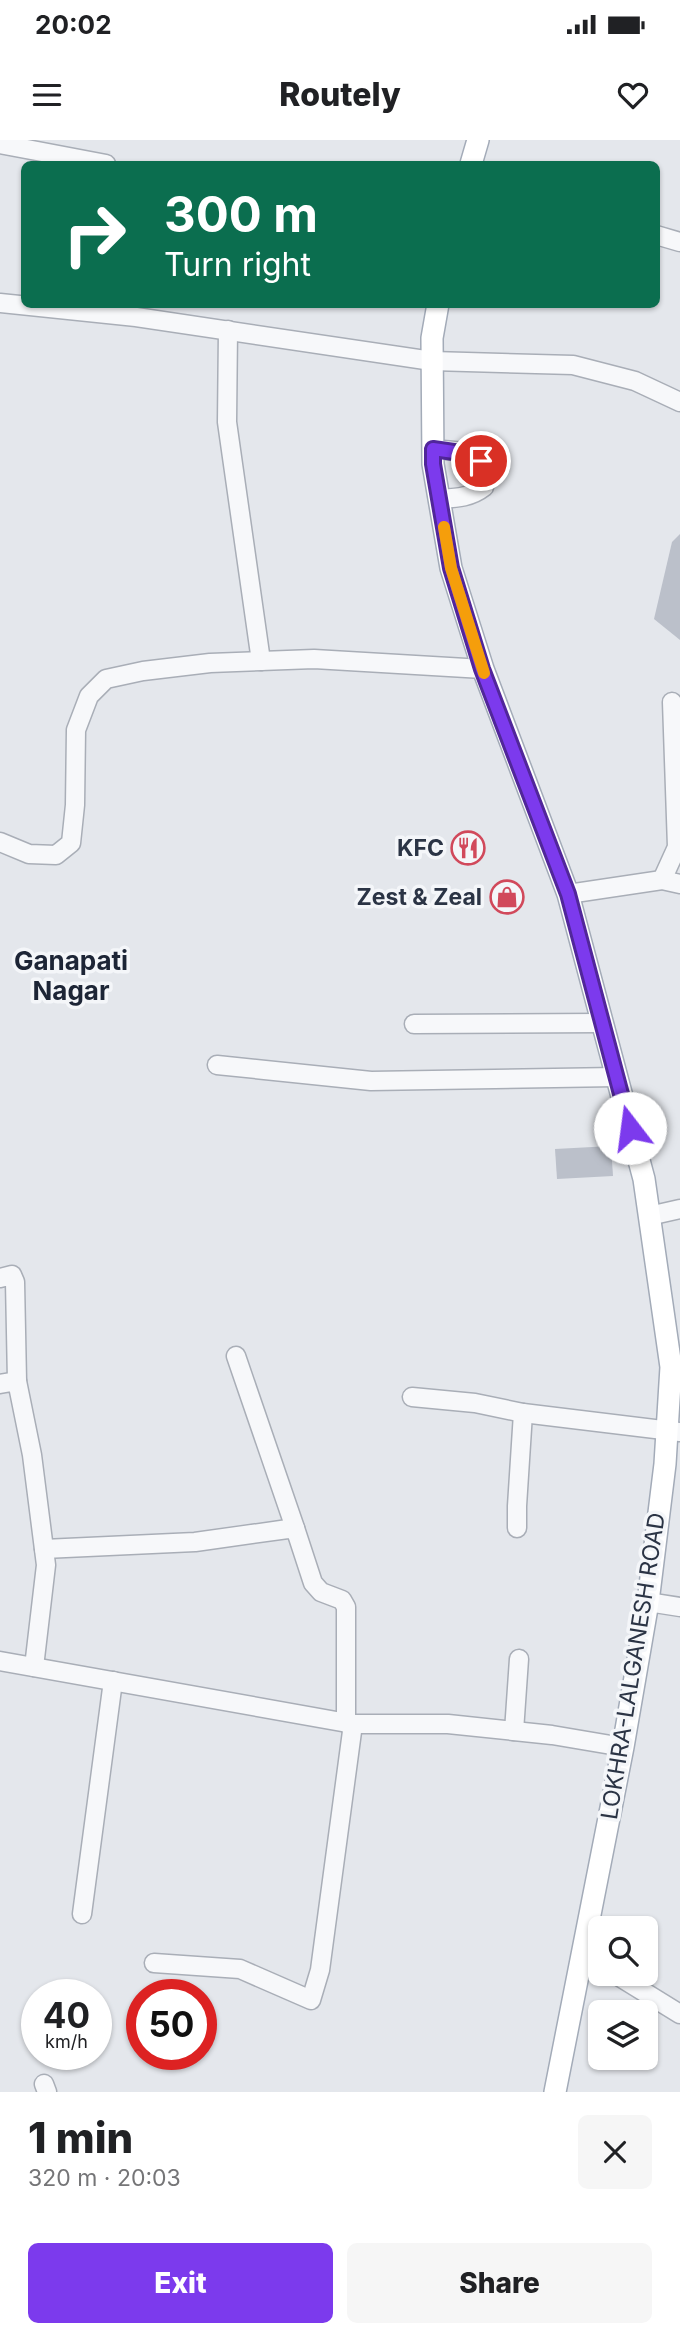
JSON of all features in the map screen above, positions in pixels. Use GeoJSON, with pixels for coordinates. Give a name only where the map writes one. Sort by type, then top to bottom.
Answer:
{"type":"FeatureCollection","features":[{"type":"Feature","properties":{"kind":"main road"},"geometry":{"type":"LineString","coordinates":[[472,161],[478,140]]}},
{"type":"Feature","properties":{"kind":"main road","name":"LOKHRA-LALGANESH ROAD"},"geometry":{"type":"LineString","coordinates":[[437,308],[432,338],[433,449],[451,568],[482,669],[568,894],[644,1179],[676,1367],[674,1431],[598,1916]]}},
{"type":"Feature","properties":{"kind":"main road","name":"LOKHRA-LALGANESH ROAD"},"geometry":{"type":"LineString","coordinates":[[555,2092],[588,1971]]}},
{"type":"Feature","properties":{"kind":"street"},"geometry":{"type":"LineString","coordinates":[[0,144],[90,161]]}},
{"type":"Feature","properties":{"kind":"street"},"geometry":{"type":"LineString","coordinates":[[660,236],[680,242]]}},
{"type":"Feature","properties":{"kind":"street"},"geometry":{"type":"LineString","coordinates":[[0,303],[21,305]]}},
{"type":"Feature","properties":{"kind":"street"},"geometry":{"type":"LineString","coordinates":[[49,308],[136,317],[432,360],[573,365],[635,381],[680,402]]}},
{"type":"Feature","properties":{"kind":"street"},"geometry":{"type":"LineString","coordinates":[[228,330],[227,422],[261,661]]}},
{"type":"Feature","properties":{"kind":"street"},"geometry":{"type":"LineString","coordinates":[[433,449],[475,455],[481,461],[486,475],[484,488],[477,493],[439,499]]}},
{"type":"Feature","properties":{"kind":"street"},"geometry":{"type":"LineString","coordinates":[[0,842],[29,854],[56,855],[71,843],[75,805],[76,730],[89,696],[106,679],[170,667],[210,663],[314,659],[482,669]]}},
{"type":"Feature","properties":{"kind":"street"},"geometry":{"type":"LineString","coordinates":[[568,894],[671,882],[677,846],[672,702]]}},
{"type":"Feature","properties":{"kind":"street"},"geometry":{"type":"LineString","coordinates":[[414,1024],[602,1023]]}},
{"type":"Feature","properties":{"kind":"street"},"geometry":{"type":"LineString","coordinates":[[218,1065],[371,1081],[616,1077]]}},
{"type":"Feature","properties":{"kind":"street"},"geometry":{"type":"LineString","coordinates":[[649,1216],[680,1209]]}},
{"type":"Feature","properties":{"kind":"street"},"geometry":{"type":"LineString","coordinates":[[0,1278],[12,1275],[15,1282],[8,1382],[32,1455],[46,1565],[34,1667]]}},
{"type":"Feature","properties":{"kind":"street"},"geometry":{"type":"LineString","coordinates":[[154,1963],[240,1969],[311,2000],[320,1970],[350,1723],[345,1605],[342,1600],[321,1592],[313,1583],[236,1356]]}},
{"type":"Feature","properties":{"kind":"street"},"geometry":{"type":"LineString","coordinates":[[412,1397],[475,1403],[523,1413],[674,1431]]}},
{"type":"Feature","properties":{"kind":"street"},"geometry":{"type":"LineString","coordinates":[[517,1528],[523,1413]]}},
{"type":"Feature","properties":{"kind":"street"},"geometry":{"type":"LineString","coordinates":[[44,1549],[195,1542],[295,1528]]}},
{"type":"Feature","properties":{"kind":"street"},"geometry":{"type":"LineString","coordinates":[[648,1602],[680,1607]]}},
{"type":"Feature","properties":{"kind":"street"},"geometry":{"type":"LineString","coordinates":[[514,1731],[519,1658]]}},
{"type":"Feature","properties":{"kind":"street"},"geometry":{"type":"LineString","coordinates":[[0,1661],[350,1723],[448,1724],[623,1747]]}},
{"type":"Feature","properties":{"kind":"street"},"geometry":{"type":"LineString","coordinates":[[82,1913],[113,1681]]}},
{"type":"Feature","properties":{"kind":"street"},"geometry":{"type":"LineString","coordinates":[[634,1986],[680,2014]]}},
{"type":"Feature","properties":{"kind":"building"},"geometry":{"type":"Polygon","coordinates":[[[680,534],[680,640],[654,619],[672,542],[680,534]]]}},
{"type":"Feature","properties":{"kind":"building"},"geometry":{"type":"Polygon","coordinates":[[[611,1146],[613,1176],[557,1179],[555,1149],[611,1146]]]}},
{"type":"Feature","properties":{"kind":"slow traffic"},"geometry":{"type":"LineString","coordinates":[[444,527],[451,568],[484,673]]}},
{"type":"Feature","properties":{"kind":"place","name":"KFC"},"geometry":{"type":"Point","coordinates":[468,848]}},
{"type":"Feature","properties":{"kind":"place","name":"Zest & Zeal"},"geometry":{"type":"Point","coordinates":[507,897]}},
{"type":"Feature","properties":{"kind":"district","name":"Ganapati Nagar"},"geometry":{"type":"Point","coordinates":[71,975]}},
{"type":"Feature","properties":{"kind":"route"},"geometry":{"type":"LineString","coordinates":[[481,461],[475,455],[463,452],[433,449],[433,464],[451,568],[482,669],[568,894],[630,1128]]}}]}
